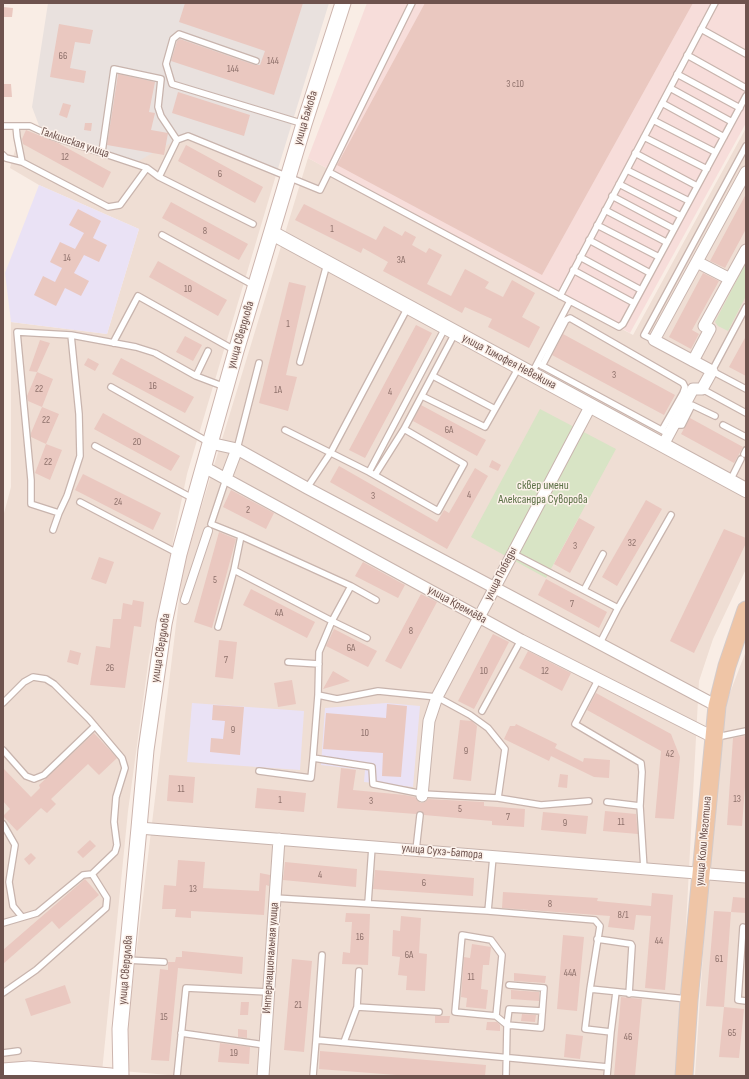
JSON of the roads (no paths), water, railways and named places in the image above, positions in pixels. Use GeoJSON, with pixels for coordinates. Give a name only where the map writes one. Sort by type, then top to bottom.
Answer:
{"type":"FeatureCollection","features":[{"type":"Feature","properties":{"kind":"main road","name":"улица Бажова"},"geometry":{"type":"LineString","coordinates":[[272,233],[304,124],[343,3]]}},
{"type":"Feature","properties":{"kind":"main road","name":"улица Свердлова"},"geometry":{"type":"LineString","coordinates":[[121,1076],[120,1029],[146,750],[164,624],[179,554],[194,499],[227,388],[236,351],[272,233]]}},
{"type":"Feature","properties":{"kind":"main road","name":"улица Коли Мяготина"},"geometry":{"type":"LineString","coordinates":[[684,1076],[689,1000],[717,706],[727,666],[746,610]]}},
{"type":"Feature","properties":{"kind":"main road"},"geometry":{"type":"LineString","coordinates":[[3,1071],[29,1069],[111,1076]]}},
{"type":"Feature","properties":{"kind":"street"},"geometry":{"type":"LineString","coordinates":[[667,433],[693,389],[702,389],[712,371],[654,340],[745,176]]}},
{"type":"Feature","properties":{"kind":"street","name":"улица Тимофея Невежина"},"geometry":{"type":"LineString","coordinates":[[272,233],[450,330],[532,367],[591,405],[667,433],[730,482],[746,490]]}},
{"type":"Feature","properties":{"kind":"street"},"geometry":{"type":"LineString","coordinates":[[693,361],[710,329],[704,326],[746,250]]}},
{"type":"Feature","properties":{"kind":"street"},"geometry":{"type":"LineString","coordinates":[[697,262],[730,279]]}},
{"type":"Feature","properties":{"kind":"street","name":"улица Победы"},"geometry":{"type":"LineString","coordinates":[[423,795],[429,721],[437,697],[495,587],[511,553],[591,405]]}},
{"type":"Feature","properties":{"kind":"street"},"geometry":{"type":"LineString","coordinates":[[210,443],[237,449],[307,488],[717,706]]}},
{"type":"Feature","properties":{"kind":"street"},"geometry":{"type":"LineString","coordinates":[[226,478],[237,449]]}},
{"type":"Feature","properties":{"kind":"street","name":"улица Кремлёва"},"geometry":{"type":"LineString","coordinates":[[204,467],[521,640],[713,738]]}},
{"type":"Feature","properties":{"kind":"street"},"geometry":{"type":"LineString","coordinates":[[185,600],[210,527]]}},
{"type":"Feature","properties":{"kind":"street","name":"улица Сухэ-Батора"},"geometry":{"type":"LineString","coordinates":[[139,828],[746,877]]}},
{"type":"Feature","properties":{"kind":"street","name":"Интернациональная улица"},"geometry":{"type":"LineString","coordinates":[[263,1076],[279,839]]}},
{"type":"Feature","properties":{"kind":"lane"},"geometry":{"type":"LineString","coordinates":[[159,177],[177,140],[188,136],[320,190],[412,3]]}},
{"type":"Feature","properties":{"kind":"lane"},"geometry":{"type":"LineString","coordinates":[[560,296],[715,3]]}},
{"type":"Feature","properties":{"kind":"lane"},"geometry":{"type":"LineString","coordinates":[[701,29],[746,54]]}},
{"type":"Feature","properties":{"kind":"lane"},"geometry":{"type":"LineString","coordinates":[[256,61],[179,34],[173,39],[166,64],[172,84],[304,124]]}},
{"type":"Feature","properties":{"kind":"lane"},"geometry":{"type":"LineString","coordinates":[[687,55],[746,88]]}},
{"type":"Feature","properties":{"kind":"lane"},"geometry":{"type":"LineString","coordinates":[[102,152],[114,69],[161,79],[158,107],[161,116],[177,140]]}},
{"type":"Feature","properties":{"kind":"lane"},"geometry":{"type":"LineString","coordinates":[[677,74],[740,108]]}},
{"type":"Feature","properties":{"kind":"lane"},"geometry":{"type":"LineString","coordinates":[[670,88],[732,122]]}},
{"type":"Feature","properties":{"kind":"lane"},"geometry":{"type":"LineString","coordinates":[[329,172],[619,327],[623,324],[746,96]]}},
{"type":"Feature","properties":{"kind":"lane"},"geometry":{"type":"LineString","coordinates":[[662,102],[724,137]]}},
{"type":"Feature","properties":{"kind":"lane"},"geometry":{"type":"LineString","coordinates":[[653,120],[715,152]]}},
{"type":"Feature","properties":{"kind":"lane","name":"Галкинская улица"},"geometry":{"type":"LineString","coordinates":[[3,126],[30,126],[52,136],[146,168],[159,177],[253,224]]}},
{"type":"Feature","properties":{"kind":"lane"},"geometry":{"type":"LineString","coordinates":[[16,126],[22,162]]}},
{"type":"Feature","properties":{"kind":"lane"},"geometry":{"type":"LineString","coordinates":[[644,137],[707,169]]}},
{"type":"Feature","properties":{"kind":"lane"},"geometry":{"type":"LineString","coordinates":[[654,340],[644,335],[746,146]]}},
{"type":"Feature","properties":{"kind":"lane"},"geometry":{"type":"LineString","coordinates":[[635,153],[697,186]]}},
{"type":"Feature","properties":{"kind":"lane"},"geometry":{"type":"LineString","coordinates":[[3,155],[6,158],[22,162],[108,207],[120,205],[146,168]]}},
{"type":"Feature","properties":{"kind":"lane"},"geometry":{"type":"LineString","coordinates":[[627,170],[689,201]]}},
{"type":"Feature","properties":{"kind":"lane"},"geometry":{"type":"LineString","coordinates":[[619,184],[681,216]]}},
{"type":"Feature","properties":{"kind":"lane"},"geometry":{"type":"LineString","coordinates":[[612,196],[674,229]]}},
{"type":"Feature","properties":{"kind":"lane"},"geometry":{"type":"LineString","coordinates":[[605,210],[666,242]]}},
{"type":"Feature","properties":{"kind":"lane"},"geometry":{"type":"LineString","coordinates":[[597,225],[659,257]]}},
{"type":"Feature","properties":{"kind":"lane"},"geometry":{"type":"LineString","coordinates":[[162,235],[256,286]]}},
{"type":"Feature","properties":{"kind":"lane"},"geometry":{"type":"LineString","coordinates":[[589,240],[650,273]]}},
{"type":"Feature","properties":{"kind":"lane"},"geometry":{"type":"LineString","coordinates":[[580,257],[641,290]]}},
{"type":"Feature","properties":{"kind":"lane"},"geometry":{"type":"LineString","coordinates":[[300,362],[327,264]]}},
{"type":"Feature","properties":{"kind":"lane"},"geometry":{"type":"LineString","coordinates":[[573,270],[634,303]]}},
{"type":"Feature","properties":{"kind":"lane"},"geometry":{"type":"LineString","coordinates":[[113,343],[138,296],[236,351]]}},
{"type":"Feature","properties":{"kind":"lane"},"geometry":{"type":"LineString","coordinates":[[532,367],[570,301]]}},
{"type":"Feature","properties":{"kind":"lane"},"geometry":{"type":"LineString","coordinates":[[307,488],[331,452],[408,306]]}},
{"type":"Feature","properties":{"kind":"lane"},"geometry":{"type":"LineString","coordinates":[[745,311],[712,371],[746,389]]}},
{"type":"Feature","properties":{"kind":"lane"},"geometry":{"type":"LineString","coordinates":[[422,396],[485,427],[495,409],[532,367],[566,320],[570,318],[683,383],[685,387],[667,433]]}},
{"type":"Feature","properties":{"kind":"lane"},"geometry":{"type":"LineString","coordinates":[[375,476],[404,429],[433,376],[450,330]]}},
{"type":"Feature","properties":{"kind":"lane"},"geometry":{"type":"LineString","coordinates":[[369,472],[450,330]]}},
{"type":"Feature","properties":{"kind":"lane"},"geometry":{"type":"LineString","coordinates":[[60,513],[31,504],[31,480],[17,332],[71,335],[136,347],[155,353],[196,376],[227,388]]}},
{"type":"Feature","properties":{"kind":"lane"},"geometry":{"type":"LineString","coordinates":[[52,530],[67,496],[80,456],[79,414],[71,335]]}},
{"type":"Feature","properties":{"kind":"lane"},"geometry":{"type":"LineString","coordinates":[[196,376],[208,351]]}},
{"type":"Feature","properties":{"kind":"lane"},"geometry":{"type":"LineString","coordinates":[[237,449],[259,364]]}},
{"type":"Feature","properties":{"kind":"lane"},"geometry":{"type":"LineString","coordinates":[[532,367],[667,433]]}},
{"type":"Feature","properties":{"kind":"lane"},"geometry":{"type":"LineString","coordinates":[[433,376],[495,409]]}},
{"type":"Feature","properties":{"kind":"lane"},"geometry":{"type":"LineString","coordinates":[[111,387],[210,443]]}},
{"type":"Feature","properties":{"kind":"lane"},"geometry":{"type":"LineString","coordinates":[[702,389],[746,413]]}},
{"type":"Feature","properties":{"kind":"lane"},"geometry":{"type":"LineString","coordinates":[[667,433],[682,424],[692,405],[715,416]]}},
{"type":"Feature","properties":{"kind":"lane"},"geometry":{"type":"LineString","coordinates":[[723,425],[746,437]]}},
{"type":"Feature","properties":{"kind":"lane"},"geometry":{"type":"LineString","coordinates":[[285,430],[369,472],[438,511],[464,464],[404,429]]}},
{"type":"Feature","properties":{"kind":"lane"},"geometry":{"type":"LineString","coordinates":[[95,446],[194,499]]}},
{"type":"Feature","properties":{"kind":"lane"},"geometry":{"type":"LineString","coordinates":[[730,482],[744,455]]}},
{"type":"Feature","properties":{"kind":"lane"},"geometry":{"type":"LineString","coordinates":[[226,478],[210,527],[240,536],[351,586],[376,600]]}},
{"type":"Feature","properties":{"kind":"lane"},"geometry":{"type":"LineString","coordinates":[[80,502],[179,554]]}},
{"type":"Feature","properties":{"kind":"lane"},"geometry":{"type":"LineString","coordinates":[[600,643],[671,514]]}},
{"type":"Feature","properties":{"kind":"lane"},"geometry":{"type":"LineString","coordinates":[[218,627],[234,570],[240,536]]}},
{"type":"Feature","properties":{"kind":"lane"},"geometry":{"type":"LineString","coordinates":[[511,553],[618,608]]}},
{"type":"Feature","properties":{"kind":"lane"},"geometry":{"type":"LineString","coordinates":[[584,590],[603,554]]}},
{"type":"Feature","properties":{"kind":"lane"},"geometry":{"type":"LineString","coordinates":[[234,570],[366,638]]}},
{"type":"Feature","properties":{"kind":"lane"},"geometry":{"type":"LineString","coordinates":[[259,771],[311,778],[318,695],[319,652],[332,621],[351,586]]}},
{"type":"Feature","properties":{"kind":"lane"},"geometry":{"type":"LineString","coordinates":[[482,711],[521,640]]}},
{"type":"Feature","properties":{"kind":"lane"},"geometry":{"type":"LineString","coordinates":[[288,662],[319,664]]}},
{"type":"Feature","properties":{"kind":"lane"},"geometry":{"type":"LineString","coordinates":[[3,703],[24,682],[33,677],[40,677],[54,684],[95,726],[122,758],[124,768],[115,803],[114,822],[117,845],[115,852],[92,874],[83,875],[37,913],[3,923]]}},
{"type":"Feature","properties":{"kind":"lane"},"geometry":{"type":"LineString","coordinates":[[598,680],[575,724],[641,763],[642,772],[640,806],[644,869]]}},
{"type":"Feature","properties":{"kind":"lane"},"geometry":{"type":"LineString","coordinates":[[318,695],[337,699],[378,691],[437,697],[470,715],[488,728],[506,749],[498,798]]}},
{"type":"Feature","properties":{"kind":"lane"},"geometry":{"type":"LineString","coordinates":[[3,750],[26,776],[34,779],[44,774],[95,726]]}},
{"type":"Feature","properties":{"kind":"lane"},"geometry":{"type":"LineString","coordinates":[[713,738],[746,731]]}},
{"type":"Feature","properties":{"kind":"lane"},"geometry":{"type":"LineString","coordinates":[[312,758],[372,767],[373,784],[423,795],[498,798],[541,805],[589,801]]}},
{"type":"Feature","properties":{"kind":"lane"},"geometry":{"type":"LineString","coordinates":[[607,802],[640,806]]}},
{"type":"Feature","properties":{"kind":"lane"},"geometry":{"type":"LineString","coordinates":[[416,850],[420,815]]}},
{"type":"Feature","properties":{"kind":"lane"},"geometry":{"type":"LineString","coordinates":[[3,824],[15,845],[9,882],[13,906],[22,918]]}},
{"type":"Feature","properties":{"kind":"lane"},"geometry":{"type":"LineString","coordinates":[[368,904],[372,847]]}},
{"type":"Feature","properties":{"kind":"lane"},"geometry":{"type":"LineString","coordinates":[[488,911],[493,856]]}},
{"type":"Feature","properties":{"kind":"lane"},"geometry":{"type":"LineString","coordinates":[[3,993],[36,970],[106,908],[107,898],[92,874]]}},
{"type":"Feature","properties":{"kind":"lane"},"geometry":{"type":"LineString","coordinates":[[275,898],[488,911],[595,920],[600,926],[597,938],[585,1029],[611,1032]]}},
{"type":"Feature","properties":{"kind":"lane"},"geometry":{"type":"LineString","coordinates":[[746,928],[743,928],[738,1000],[746,1001]]}},
{"type":"Feature","properties":{"kind":"lane"},"geometry":{"type":"LineString","coordinates":[[496,1016],[502,955],[491,940],[462,935],[455,1012],[496,1016],[508,1025],[540,1028],[544,988],[509,985]]}},
{"type":"Feature","properties":{"kind":"lane"},"geometry":{"type":"LineString","coordinates":[[597,938],[630,944],[632,946],[629,994]]}},
{"type":"Feature","properties":{"kind":"lane"},"geometry":{"type":"LineString","coordinates":[[313,1076],[322,955]]}},
{"type":"Feature","properties":{"kind":"lane"},"geometry":{"type":"LineString","coordinates":[[127,960],[164,962]]}},
{"type":"Feature","properties":{"kind":"lane"},"geometry":{"type":"LineString","coordinates":[[344,1042],[357,1006],[360,971]]}},
{"type":"Feature","properties":{"kind":"lane"},"geometry":{"type":"LineString","coordinates":[[177,1076],[186,988],[268,992]]}},
{"type":"Feature","properties":{"kind":"lane"},"geometry":{"type":"LineString","coordinates":[[590,989],[689,1000]]}},
{"type":"Feature","properties":{"kind":"lane"},"geometry":{"type":"LineString","coordinates":[[607,1076],[616,992]]}},
{"type":"Feature","properties":{"kind":"lane"},"geometry":{"type":"LineString","coordinates":[[357,1006],[439,1012]]}},
{"type":"Feature","properties":{"kind":"lane"},"geometry":{"type":"LineString","coordinates":[[506,1076],[509,1009],[542,1011]]}},
{"type":"Feature","properties":{"kind":"lane"},"geometry":{"type":"LineString","coordinates":[[181,1033],[265,1045]]}},
{"type":"Feature","properties":{"kind":"lane"},"geometry":{"type":"LineString","coordinates":[[316,1040],[608,1067]]}},
{"type":"Feature","properties":{"kind":"lane"},"geometry":{"type":"LineString","coordinates":[[3,1053],[18,1051]]}},
{"type":"Feature","properties":{"kind":"park label","name":"сквер имени Александра Суворова"},"geometry":{"type":"Point","coordinates":[543,493]}}]}
